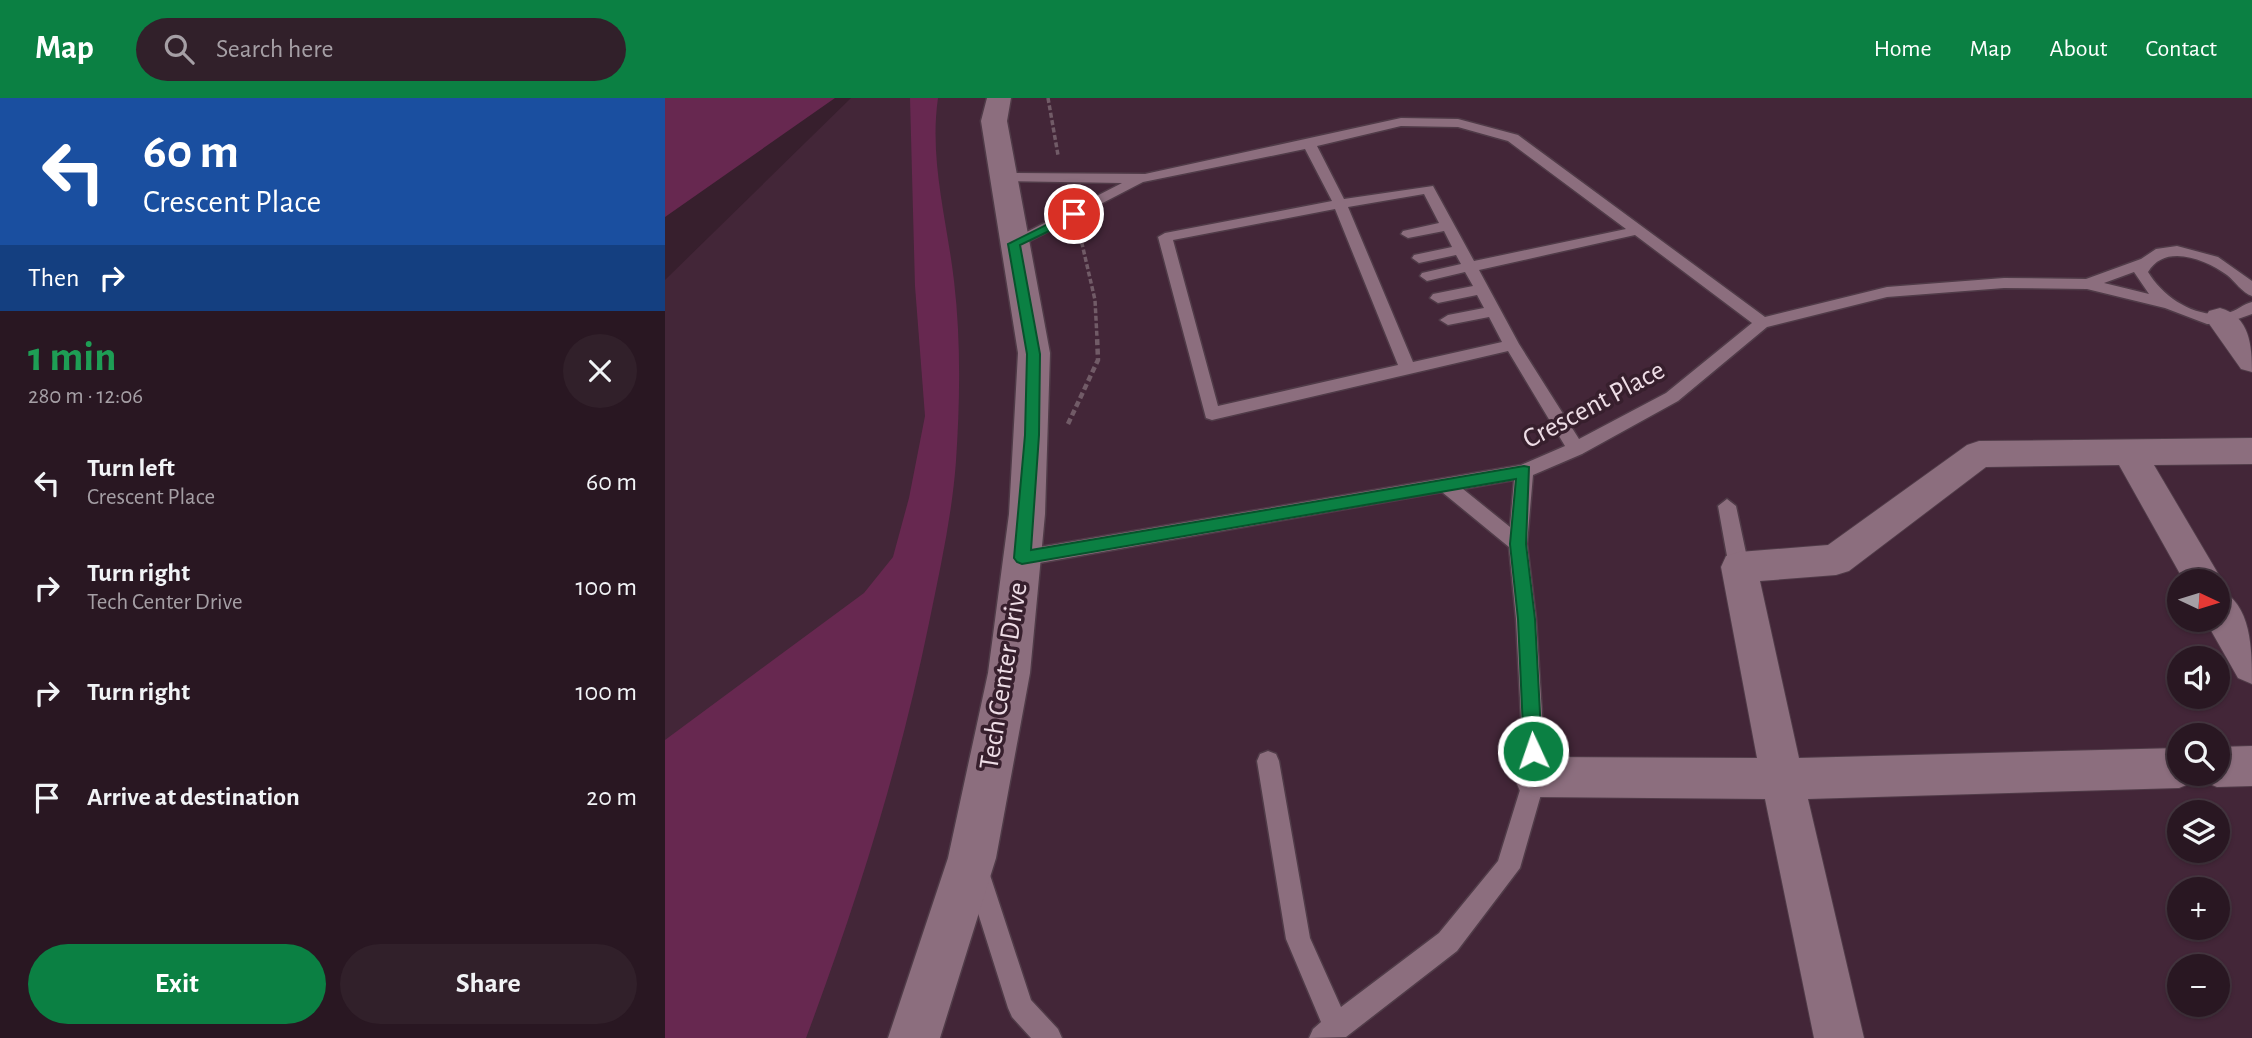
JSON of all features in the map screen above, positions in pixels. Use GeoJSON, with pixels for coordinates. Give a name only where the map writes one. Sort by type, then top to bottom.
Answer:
{"type":"FeatureCollection","features":[{"type":"Feature","properties":{"kind":"main road","name":"Tech Center Drive"},"geometry":{"type":"LineString","coordinates":[[914,1038],[972,858],[1009,673],[1022,558],[1031,448],[1034,354],[994,121],[999,98]]}},
{"type":"Feature","properties":{"kind":"street"},"geometry":{"type":"LineString","coordinates":[[2220,318],[2252,361]]}},
{"type":"Feature","properties":{"kind":"street"},"geometry":{"type":"LineString","coordinates":[[1839,1038],[1739,567],[1836,560],[1979,454],[2252,451]]}},
{"type":"Feature","properties":{"kind":"street"},"geometry":{"type":"LineString","coordinates":[[2129,452],[2196,569]]}},
{"type":"Feature","properties":{"kind":"street"},"geometry":{"type":"LineString","coordinates":[[2230,628],[2252,666]]}},
{"type":"Feature","properties":{"kind":"street"},"geometry":{"type":"LineString","coordinates":[[2230,767],[2252,766]]}},
{"type":"Feature","properties":{"kind":"street"},"geometry":{"type":"LineString","coordinates":[[1535,777],[1782,779],[2167,768]]}},
{"type":"Feature","properties":{"kind":"lane"},"geometry":{"type":"LineString","coordinates":[[1004,177],[1108,180],[1145,178],[1401,122],[1458,123],[1513,138],[1762,323]]}},
{"type":"Feature","properties":{"kind":"lane"},"geometry":{"type":"LineString","coordinates":[[1309,144],[1340,204],[1408,369]]}},
{"type":"Feature","properties":{"kind":"lane"},"geometry":{"type":"LineString","coordinates":[[1014,244],[1145,178]]}},
{"type":"Feature","properties":{"kind":"lane"},"geometry":{"type":"LineString","coordinates":[[1512,345],[1212,414],[1165,237],[1428,190],[1512,345],[1576,449]]}},
{"type":"Feature","properties":{"kind":"lane"},"geometry":{"type":"LineString","coordinates":[[1408,234],[1448,226]]}},
{"type":"Feature","properties":{"kind":"lane"},"geometry":{"type":"LineString","coordinates":[[1426,276],[1472,269],[1635,231]]}},
{"type":"Feature","properties":{"kind":"lane"},"geometry":{"type":"LineString","coordinates":[[1356,243],[1373,240]]}},
{"type":"Feature","properties":{"kind":"lane"},"geometry":{"type":"LineString","coordinates":[[1419,258],[1461,250]]}},
{"type":"Feature","properties":{"kind":"lane","name":"Crescent Place"},"geometry":{"type":"LineString","coordinates":[[2087,284],[2143,263],[2151,256],[2179,252],[2197,254],[2231,268]]}},
{"type":"Feature","properties":{"kind":"lane"},"geometry":{"type":"LineString","coordinates":[[2143,263],[2141,272],[2145,283],[2171,305]]}},
{"type":"Feature","properties":{"kind":"lane"},"geometry":{"type":"LineString","coordinates":[[1366,267],[1383,264]]}},
{"type":"Feature","properties":{"kind":"lane"},"geometry":{"type":"LineString","coordinates":[[2231,268],[2252,270]]}},
{"type":"Feature","properties":{"kind":"lane"},"geometry":{"type":"LineString","coordinates":[[2231,268],[2243,278],[2252,291]]}},
{"type":"Feature","properties":{"kind":"lane","name":"Crescent Place"},"geometry":{"type":"LineString","coordinates":[[1022,558],[1524,471],[1576,449],[1672,397],[1762,323],[1887,292],[2004,282],[2087,284],[2171,305],[2204,317],[2220,318]]}},
{"type":"Feature","properties":{"kind":"lane"},"geometry":{"type":"LineString","coordinates":[[1373,286],[1392,283]]}},
{"type":"Feature","properties":{"kind":"lane"},"geometry":{"type":"LineString","coordinates":[[1439,298],[1483,289]]}},
{"type":"Feature","properties":{"kind":"lane"},"geometry":{"type":"LineString","coordinates":[[1383,308],[1399,305]]}},
{"type":"Feature","properties":{"kind":"lane"},"geometry":{"type":"LineString","coordinates":[[2220,318],[2234,317],[2252,307]]}},
{"type":"Feature","properties":{"kind":"lane"},"geometry":{"type":"LineString","coordinates":[[1448,320],[1495,311]]}},
{"type":"Feature","properties":{"kind":"lane"},"geometry":{"type":"LineString","coordinates":[[1392,331],[1409,328]]}},
{"type":"Feature","properties":{"kind":"lane"},"geometry":{"type":"LineString","coordinates":[[1268,761],[1298,939],[1329,1033],[1448,942],[1508,868],[1535,777],[1526,619],[1518,544],[1524,471]]}},
{"type":"Feature","properties":{"kind":"lane"},"geometry":{"type":"LineString","coordinates":[[1446,485],[1518,544]]}},
{"type":"Feature","properties":{"kind":"lane"},"geometry":{"type":"LineString","coordinates":[[1727,506],[1739,567]]}},
{"type":"Feature","properties":{"kind":"lane"},"geometry":{"type":"LineString","coordinates":[[972,858],[1021,1009],[1049,1038]]}},
{"type":"Feature","properties":{"kind":"shaded area"},"geometry":{"type":"Polygon","coordinates":[[[665,98],[835,98],[665,217],[665,98]]]}},
{"type":"Feature","properties":{"kind":"shaded area"},"geometry":{"type":"Polygon","coordinates":[[[851,98],[2252,98],[2252,1038],[665,1038],[665,280],[851,98]]]}},
{"type":"Feature","properties":{"kind":"shaded area"},"geometry":{"type":"Polygon","coordinates":[[[910,98],[938,98],[937,167],[956,303],[959,394],[956,461],[949,522],[905,729],[860,884],[806,1038],[665,1038],[665,740],[864,593],[893,557],[909,498],[925,416],[915,286],[910,98]]]}},
{"type":"Feature","properties":{"kind":"route"},"geometry":{"type":"LineString","coordinates":[[1074,214],[1014,244],[1034,354],[1032,435],[1022,558],[1524,471],[1518,544],[1526,619],[1533,751]]}}]}
